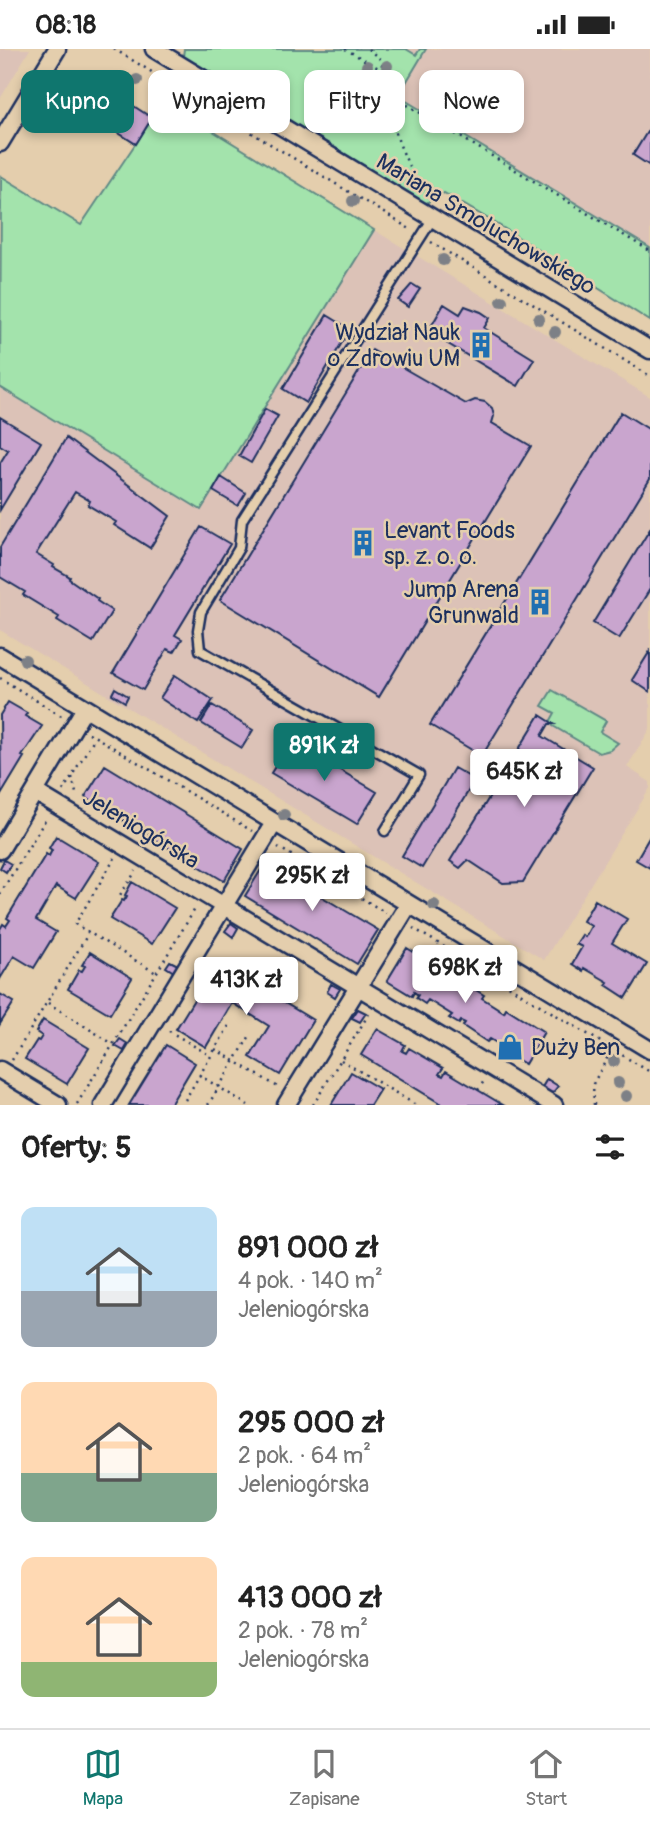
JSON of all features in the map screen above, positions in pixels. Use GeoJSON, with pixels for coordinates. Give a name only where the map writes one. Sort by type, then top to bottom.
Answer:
{"type":"FeatureCollection","features":[{"type":"Feature","properties":{"kind":"street"},"geometry":{"type":"LineString","coordinates":[[0,143],[57,49]]}},
{"type":"Feature","properties":{"kind":"street","name":"Mariana Smoluchowskiego"},"geometry":{"type":"LineString","coordinates":[[154,49],[650,350]]}},
{"type":"Feature","properties":{"kind":"street"},"geometry":{"type":"LineString","coordinates":[[0,656],[650,1050]]}},
{"type":"Feature","properties":{"kind":"street"},"geometry":{"type":"LineString","coordinates":[[0,850],[85,708]]}},
{"type":"Feature","properties":{"kind":"street","name":"Jeleniogórska"},"geometry":{"type":"LineString","coordinates":[[35,792],[554,1105]]}},
{"type":"Feature","properties":{"kind":"street"},"geometry":{"type":"LineString","coordinates":[[103,1105],[223,906],[257,837],[274,823]]}},
{"type":"Feature","properties":{"kind":"street"},"geometry":{"type":"LineString","coordinates":[[289,1100],[409,904]]}},
{"type":"Feature","properties":{"kind":"street"},"geometry":{"type":"LineString","coordinates":[[5,1067],[58,1105]]}},
{"type":"Feature","properties":{"kind":"lane"},"geometry":{"type":"LineString","coordinates":[[385,831],[419,775],[200,650],[198,630],[201,612],[239,548],[242,520],[433,218]]}},
{"type":"Feature","properties":{"kind":"path"},"geometry":{"type":"LineString","coordinates":[[114,49],[650,376]]}},
{"type":"Feature","properties":{"kind":"path"},"geometry":{"type":"LineString","coordinates":[[345,49],[382,70]]}},
{"type":"Feature","properties":{"kind":"path"},"geometry":{"type":"LineString","coordinates":[[368,49],[381,60],[382,70]]}},
{"type":"Feature","properties":{"kind":"path"},"geometry":{"type":"LineString","coordinates":[[405,104],[650,251]]}},
{"type":"Feature","properties":{"kind":"path"},"geometry":{"type":"LineString","coordinates":[[396,133],[414,178],[430,201],[433,218]]}},
{"type":"Feature","properties":{"kind":"path"},"geometry":{"type":"LineString","coordinates":[[0,678],[257,837],[650,1072]]}},
{"type":"Feature","properties":{"kind":"path"},"geometry":{"type":"LineString","coordinates":[[72,777],[80,807]]}},
{"type":"Feature","properties":{"kind":"path"},"geometry":{"type":"LineString","coordinates":[[123,845],[75,924],[156,973]]}},
{"type":"Feature","properties":{"kind":"path"},"geometry":{"type":"LineString","coordinates":[[126,898],[120,895],[144,858]]}},
{"type":"Feature","properties":{"kind":"path"},"geometry":{"type":"LineString","coordinates":[[77,1104],[204,894]]}},
{"type":"Feature","properties":{"kind":"path"},"geometry":{"type":"LineString","coordinates":[[5,1067],[89,933]]}},
{"type":"Feature","properties":{"kind":"path"},"geometry":{"type":"LineString","coordinates":[[47,1002],[113,1044]]}},
{"type":"Feature","properties":{"kind":"path"},"geometry":{"type":"LineString","coordinates":[[313,1105],[372,1009]]}},
{"type":"Feature","properties":{"kind":"path"},"geometry":{"type":"LineString","coordinates":[[153,1022],[211,1056]]}},
{"type":"Feature","properties":{"kind":"path"},"geometry":{"type":"LineString","coordinates":[[185,1100],[230,1024]]}},
{"type":"Feature","properties":{"kind":"path"},"geometry":{"type":"LineString","coordinates":[[208,1105],[251,1034]]}},
{"type":"Feature","properties":{"kind":"path"},"geometry":{"type":"LineString","coordinates":[[215,1049],[289,1100]]}},
{"type":"Feature","properties":{"kind":"path"},"geometry":{"type":"LineString","coordinates":[[594,1105],[593,1084],[612,1049]]}},
{"type":"Feature","properties":{"kind":"path"},"geometry":{"type":"LineString","coordinates":[[341,1059],[416,1105]]}},
{"type":"Feature","properties":{"kind":"path"},"geometry":{"type":"LineString","coordinates":[[200,1075],[248,1105]]}},
{"type":"Feature","properties":{"kind":"path"},"geometry":{"type":"LineString","coordinates":[[478,1090],[486,1078]]}},
{"type":"Feature","properties":{"kind":"path"},"geometry":{"type":"LineString","coordinates":[[401,1105],[405,1098]]}},
{"type":"Feature","properties":{"kind":"shaded area"},"geometry":{"type":"Polygon","coordinates":[[[0,49],[30,49],[0,99],[0,49]]]}},
{"type":"Feature","properties":{"kind":"shaded area"},"geometry":{"type":"Polygon","coordinates":[[[382,49],[650,49],[650,248],[461,133],[524,133],[524,70],[419,70],[419,108],[405,99],[405,70],[389,70],[382,49]]]}},
{"type":"Feature","properties":{"kind":"shaded area"},"geometry":{"type":"Polygon","coordinates":[[[374,230],[650,397],[650,729],[627,767],[650,782],[650,788],[544,960],[0,630],[0,387],[202,509],[374,230]]]}},
{"type":"Feature","properties":{"kind":"green space"},"geometry":{"type":"Polygon","coordinates":[[[184,49],[406,49],[416,55],[420,49],[426,49],[405,84],[405,70],[304,70],[304,129],[290,121],[290,70],[206,70],[183,56],[184,49]]]}},
{"type":"Feature","properties":{"kind":"green space"},"geometry":{"type":"Polygon","coordinates":[[[405,100],[419,109],[419,133],[459,133],[650,248],[650,321],[444,193],[426,203],[310,133],[405,133],[405,100]]]}},
{"type":"Feature","properties":{"kind":"green space"},"geometry":{"type":"Polygon","coordinates":[[[148,125],[148,133],[216,133],[374,230],[201,510],[0,387],[1,176],[81,225],[148,125]]]}},
{"type":"Feature","properties":{"kind":"green space"},"geometry":{"type":"Polygon","coordinates":[[[552,690],[606,721],[600,732],[618,743],[610,750],[599,753],[553,726],[550,722],[555,713],[542,706],[552,690]]]}},
{"type":"Feature","properties":{"kind":"building"},"geometry":{"type":"Polygon","coordinates":[[[134,106],[148,115],[148,124],[136,144],[119,133],[134,133],[134,106]]]}},
{"type":"Feature","properties":{"kind":"building"},"geometry":{"type":"Polygon","coordinates":[[[650,127],[650,166],[633,155],[650,127]]]}},
{"type":"Feature","properties":{"kind":"building"},"geometry":{"type":"Polygon","coordinates":[[[412,284],[420,289],[408,307],[398,300],[412,284]]]}},
{"type":"Feature","properties":{"kind":"building","name":"Wydział Nauk o Zdrowiu UM"},"geometry":{"type":"Polygon","coordinates":[[[444,304],[460,314],[465,306],[481,312],[490,318],[484,328],[534,359],[518,386],[428,332],[444,304]]]}},
{"type":"Feature","properties":{"kind":"building"},"geometry":{"type":"Polygon","coordinates":[[[327,315],[350,329],[306,403],[283,389],[327,315]]]}},
{"type":"Feature","properties":{"kind":"building","name":"Levant Foods sp. z. o. o."},"geometry":{"type":"Polygon","coordinates":[[[372,350],[466,404],[475,400],[485,402],[492,408],[492,423],[531,446],[379,697],[220,600],[372,350]]]}},
{"type":"Feature","properties":{"kind":"building"},"geometry":{"type":"Polygon","coordinates":[[[265,409],[278,416],[251,463],[239,456],[265,409]]]}},
{"type":"Feature","properties":{"kind":"building","name":"Jump Arena Grunwald"},"geometry":{"type":"Polygon","coordinates":[[[621,412],[650,430],[650,479],[482,756],[430,725],[621,412]]]}},
{"type":"Feature","properties":{"kind":"building"},"geometry":{"type":"Polygon","coordinates":[[[0,417],[41,442],[0,510],[0,463],[8,450],[0,445],[0,417]]]}},
{"type":"Feature","properties":{"kind":"building"},"geometry":{"type":"Polygon","coordinates":[[[66,438],[170,516],[150,548],[114,525],[116,522],[88,505],[90,501],[75,492],[36,554],[112,611],[93,642],[57,620],[59,617],[0,577],[0,547],[66,438]]]}},
{"type":"Feature","properties":{"kind":"building"},"geometry":{"type":"Polygon","coordinates":[[[221,477],[246,493],[238,506],[213,491],[221,477]]]}},
{"type":"Feature","properties":{"kind":"building"},"geometry":{"type":"Polygon","coordinates":[[[201,527],[230,544],[175,635],[182,639],[174,652],[167,649],[143,690],[113,673],[201,527]]]}},
{"type":"Feature","properties":{"kind":"building"},"geometry":{"type":"Polygon","coordinates":[[[650,529],[650,589],[619,639],[593,623],[650,529]]]}},
{"type":"Feature","properties":{"kind":"building"},"geometry":{"type":"Polygon","coordinates":[[[650,651],[650,692],[632,680],[650,651]]]}},
{"type":"Feature","properties":{"kind":"building"},"geometry":{"type":"Polygon","coordinates":[[[175,675],[213,700],[198,723],[160,698],[175,675]]]}},
{"type":"Feature","properties":{"kind":"building"},"geometry":{"type":"Polygon","coordinates":[[[115,688],[128,696],[125,702],[112,694],[115,688]]]}},
{"type":"Feature","properties":{"kind":"building"},"geometry":{"type":"Polygon","coordinates":[[[8,702],[42,726],[1,795],[0,715],[8,702]]]}},
{"type":"Feature","properties":{"kind":"building"},"geometry":{"type":"Polygon","coordinates":[[[212,705],[253,730],[242,748],[201,723],[212,705]]]}},
{"type":"Feature","properties":{"kind":"building"},"geometry":{"type":"Polygon","coordinates":[[[540,715],[554,724],[549,724],[542,736],[593,767],[523,882],[503,883],[468,860],[460,868],[450,861],[540,715]]]}},
{"type":"Feature","properties":{"kind":"building"},"geometry":{"type":"Polygon","coordinates":[[[291,741],[377,792],[357,824],[271,773],[291,741]]]}},
{"type":"Feature","properties":{"kind":"building"},"geometry":{"type":"Polygon","coordinates":[[[105,765],[243,849],[224,881],[147,835],[149,832],[126,818],[124,821],[85,797],[105,765]]]}},
{"type":"Feature","properties":{"kind":"building"},"geometry":{"type":"Polygon","coordinates":[[[454,768],[475,780],[422,868],[402,856],[454,768]]]}},
{"type":"Feature","properties":{"kind":"building"},"geometry":{"type":"Polygon","coordinates":[[[56,836],[99,862],[76,898],[56,886],[36,920],[56,932],[34,968],[14,956],[0,979],[0,929],[10,920],[7,918],[46,854],[49,856],[52,850],[49,848],[56,836]]]}},
{"type":"Feature","properties":{"kind":"building"},"geometry":{"type":"Polygon","coordinates":[[[650,836],[650,868],[636,860],[650,836]]]}},
{"type":"Feature","properties":{"kind":"building"},"geometry":{"type":"Polygon","coordinates":[[[4,860],[11,864],[6,872],[0,868],[4,860]]]}},
{"type":"Feature","properties":{"kind":"building"},"geometry":{"type":"Polygon","coordinates":[[[265,863],[378,930],[357,964],[245,896],[265,863]]]}},
{"type":"Feature","properties":{"kind":"building"},"geometry":{"type":"Polygon","coordinates":[[[132,882],[175,908],[152,944],[110,919],[126,898],[132,882]]]}},
{"type":"Feature","properties":{"kind":"building"},"geometry":{"type":"Polygon","coordinates":[[[595,900],[627,919],[612,943],[647,964],[626,998],[606,985],[608,982],[572,964],[582,947],[576,944],[582,935],[585,937],[591,926],[583,921],[595,900]]]}},
{"type":"Feature","properties":{"kind":"building"},"geometry":{"type":"Polygon","coordinates":[[[231,923],[238,928],[233,937],[225,931],[231,923]]]}},
{"type":"Feature","properties":{"kind":"building"},"geometry":{"type":"Polygon","coordinates":[[[407,948],[484,995],[482,998],[504,1012],[506,1008],[544,1032],[525,1064],[512,1056],[513,1053],[490,1039],[487,1042],[463,1026],[465,1023],[461,1021],[459,1024],[449,1018],[452,1015],[428,1000],[425,1004],[416,998],[418,995],[414,992],[412,996],[387,981],[407,948]]]}},
{"type":"Feature","properties":{"kind":"building"},"geometry":{"type":"Polygon","coordinates":[[[90,952],[132,978],[110,1014],[68,989],[79,970],[82,971],[85,966],[82,965],[90,952]]]}},
{"type":"Feature","properties":{"kind":"building"},"geometry":{"type":"Polygon","coordinates":[[[170,961],[178,965],[174,972],[166,967],[170,961]]]}},
{"type":"Feature","properties":{"kind":"building"},"geometry":{"type":"Polygon","coordinates":[[[217,962],[313,1020],[280,1075],[250,1057],[269,1026],[232,1003],[206,1047],[176,1029],[217,962]]]}},
{"type":"Feature","properties":{"kind":"building"},"geometry":{"type":"Polygon","coordinates":[[[331,984],[340,989],[335,997],[327,992],[331,984]]]}},
{"type":"Feature","properties":{"kind":"building"},"geometry":{"type":"Polygon","coordinates":[[[0,994],[14,1002],[0,1024],[0,994]]]}},
{"type":"Feature","properties":{"kind":"building"},"geometry":{"type":"Polygon","coordinates":[[[358,1009],[366,1013],[360,1022],[352,1018],[358,1009]]]}},
{"type":"Feature","properties":{"kind":"building"},"geometry":{"type":"Polygon","coordinates":[[[43,1020],[89,1048],[67,1084],[25,1059],[42,1036],[36,1032],[43,1020]]]}},
{"type":"Feature","properties":{"kind":"building"},"geometry":{"type":"Polygon","coordinates":[[[377,1029],[405,1045],[402,1051],[406,1053],[409,1048],[443,1068],[439,1074],[443,1076],[446,1071],[503,1105],[443,1105],[361,1055],[377,1029]]]}},
{"type":"Feature","properties":{"kind":"building"},"geometry":{"type":"Polygon","coordinates":[[[120,1039],[128,1044],[124,1051],[115,1046],[120,1039]]]}},
{"type":"Feature","properties":{"kind":"building"},"geometry":{"type":"Polygon","coordinates":[[[166,1045],[195,1063],[170,1105],[129,1105],[166,1045]]]}},
{"type":"Feature","properties":{"kind":"building"},"geometry":{"type":"Polygon","coordinates":[[[351,1072],[380,1089],[370,1105],[331,1105],[351,1072]]]}},
{"type":"Feature","properties":{"kind":"building"},"geometry":{"type":"Polygon","coordinates":[[[547,1079],[558,1086],[551,1095],[541,1089],[547,1079]]]}},
{"type":"Feature","properties":{"kind":"place","name":"Wydział Nauk o Zdrowiu UM"},"geometry":{"type":"Point","coordinates":[481,345]}},
{"type":"Feature","properties":{"kind":"place","name":"Levant Foods sp. z. o. o."},"geometry":{"type":"Point","coordinates":[363,543]}},
{"type":"Feature","properties":{"kind":"place","name":"Jump Arena Grunwald"},"geometry":{"type":"Point","coordinates":[540,602]}},
{"type":"Feature","properties":{"kind":"place","name":"Duży Ben"},"geometry":{"type":"Point","coordinates":[510,1047]}}]}
